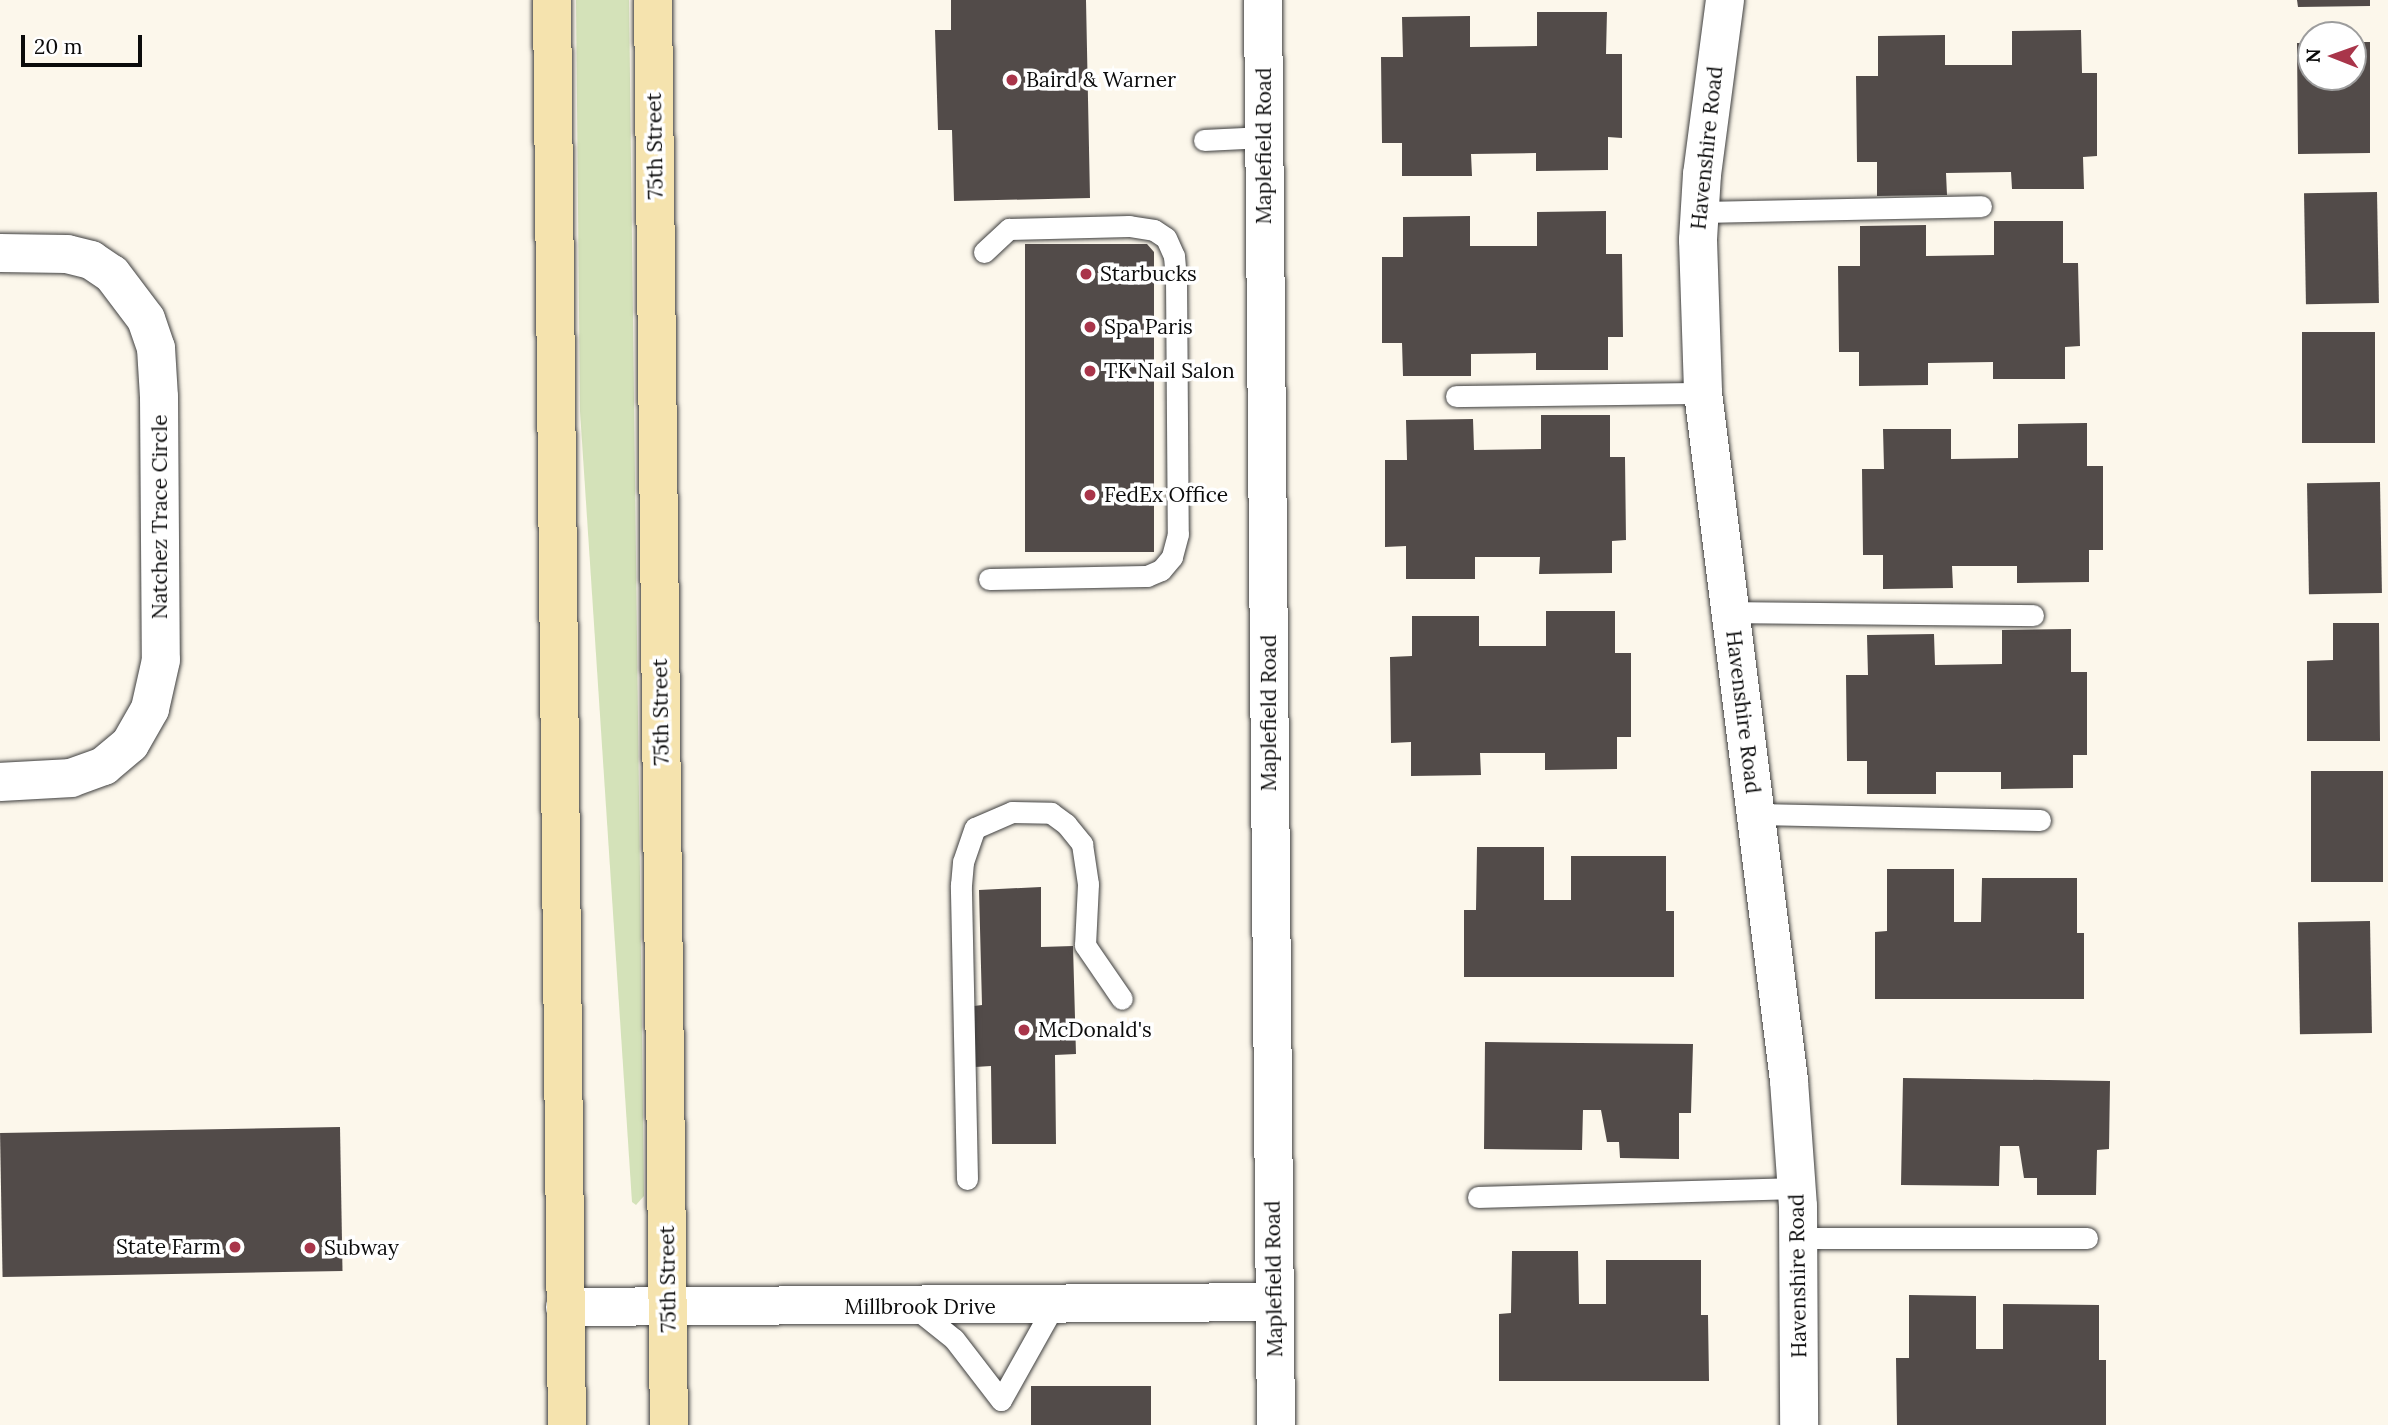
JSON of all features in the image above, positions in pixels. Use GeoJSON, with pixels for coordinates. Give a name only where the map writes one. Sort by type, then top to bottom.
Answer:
{"type":"FeatureCollection","features":[{"type":"Feature","properties":{"kind":"main road"},"geometry":{"type":"LineString","coordinates":[[552,0],[566,1425]]}},
{"type":"Feature","properties":{"kind":"main road","name":"75th Street"},"geometry":{"type":"LineString","coordinates":[[653,0],[669,1425]]}},
{"type":"Feature","properties":{"kind":"street","name":"Maplefield Road"},"geometry":{"type":"LineString","coordinates":[[1263,0],[1276,1425]]}},
{"type":"Feature","properties":{"kind":"street","name":"Havenshire Road"},"geometry":{"type":"LineString","coordinates":[[1726,0],[1700,212],[1703,393],[1789,1081],[1797,1188],[1799,1425]]}},
{"type":"Feature","properties":{"kind":"street","name":"Natchez Trace Circle"},"geometry":{"type":"LineString","coordinates":[[0,253],[67,254],[91,260],[112,274],[146,319],[156,348],[159,397],[162,660],[150,709],[130,744],[104,766],[71,778],[0,782]]}},
{"type":"Feature","properties":{"kind":"street","name":"Millbrook Drive"},"geometry":{"type":"LineString","coordinates":[[565,1307],[914,1307],[1275,1302]]}},
{"type":"Feature","properties":{"kind":"lane"},"geometry":{"type":"LineString","coordinates":[[1204,140],[1264,137]]}},
{"type":"Feature","properties":{"kind":"lane"},"geometry":{"type":"LineString","coordinates":[[1700,212],[1981,206]]}},
{"type":"Feature","properties":{"kind":"lane"},"geometry":{"type":"LineString","coordinates":[[984,252],[1009,229],[1129,226],[1154,230],[1166,238],[1174,256],[1176,278],[1178,534],[1172,557],[1161,570],[1147,576],[989,579]]}},
{"type":"Feature","properties":{"kind":"lane"},"geometry":{"type":"LineString","coordinates":[[1457,397],[1703,393]]}},
{"type":"Feature","properties":{"kind":"lane"},"geometry":{"type":"LineString","coordinates":[[1731,611],[2033,615]]}},
{"type":"Feature","properties":{"kind":"lane"},"geometry":{"type":"LineString","coordinates":[[967,1179],[961,885],[967,845],[975,828],[1012,812],[1051,813],[1066,824],[1082,844],[1088,884],[1085,945],[1122,999]]}},
{"type":"Feature","properties":{"kind":"lane"},"geometry":{"type":"LineString","coordinates":[[1756,814],[2040,820]]}},
{"type":"Feature","properties":{"kind":"lane"},"geometry":{"type":"LineString","coordinates":[[1478,1197],[1797,1188]]}},
{"type":"Feature","properties":{"kind":"lane"},"geometry":{"type":"LineString","coordinates":[[1798,1238],[2087,1238]]}},
{"type":"Feature","properties":{"kind":"lane"},"geometry":{"type":"LineString","coordinates":[[914,1307],[954,1339],[1002,1400],[1055,1305]]}},
{"type":"Feature","properties":{"kind":"green space"},"geometry":{"type":"Polygon","coordinates":[[[576,0],[629,0],[644,1196],[636,1205],[632,1202],[580,411],[576,0]]]}},
{"type":"Feature","properties":{"kind":"building","name":"Baird & Warner"},"geometry":{"type":"Polygon","coordinates":[[[951,0],[1086,0],[1090,198],[954,201],[952,130],[938,130],[935,30],[951,30],[951,0]]]}},
{"type":"Feature","properties":{"kind":"building"},"geometry":{"type":"Polygon","coordinates":[[[2297,0],[2370,0],[2370,6],[2298,7],[2297,0]]]}},
{"type":"Feature","properties":{"kind":"building"},"geometry":{"type":"Polygon","coordinates":[[[1537,12],[1607,12],[1606,54],[1622,54],[1622,138],[1608,137],[1608,170],[1536,171],[1536,153],[1471,154],[1472,176],[1402,176],[1402,143],[1382,143],[1381,57],[1403,57],[1402,17],[1470,16],[1470,47],[1537,46],[1537,12]]]}},
{"type":"Feature","properties":{"kind":"building"},"geometry":{"type":"Polygon","coordinates":[[[2081,30],[2082,73],[2097,73],[2097,156],[2083,157],[2084,189],[2012,189],[2011,172],[1946,173],[1947,195],[1877,196],[1877,162],[1857,162],[1856,76],[1878,76],[1878,36],[1945,35],[1945,65],[2012,65],[2012,31],[2081,30]]]}},
{"type":"Feature","properties":{"kind":"building"},"geometry":{"type":"Polygon","coordinates":[[[2367,42],[2370,42],[2370,153],[2298,154],[2297,91],[2367,91],[2367,42]]]}},
{"type":"Feature","properties":{"kind":"building"},"geometry":{"type":"Polygon","coordinates":[[[2377,192],[2379,303],[2306,304],[2304,193],[2377,192]]]}},
{"type":"Feature","properties":{"kind":"building"},"geometry":{"type":"Polygon","coordinates":[[[1606,211],[1606,254],[1622,254],[1623,337],[1608,337],[1608,370],[1536,370],[1536,353],[1471,354],[1471,376],[1403,376],[1402,343],[1382,343],[1382,257],[1403,257],[1403,217],[1470,216],[1470,246],[1537,246],[1537,212],[1606,211]]]}},
{"type":"Feature","properties":{"kind":"building"},"geometry":{"type":"Polygon","coordinates":[[[1994,221],[2063,221],[2063,263],[2078,263],[2080,346],[2065,347],[2065,379],[1993,379],[1993,362],[1928,363],[1928,385],[1859,386],[1859,352],[1839,352],[1838,266],[1860,266],[1860,226],[1926,225],[1926,256],[1994,255],[1994,221]]]}},
{"type":"Feature","properties":{"kind":"building"},"geometry":{"type":"Polygon","coordinates":[[[1025,244],[1147,244],[1154,252],[1154,552],[1025,552],[1025,244]]]}},
{"type":"Feature","properties":{"kind":"building"},"geometry":{"type":"Polygon","coordinates":[[[2302,332],[2375,332],[2375,443],[2302,443],[2302,332]]]}},
{"type":"Feature","properties":{"kind":"building"},"geometry":{"type":"Polygon","coordinates":[[[1541,415],[1610,415],[1610,457],[1625,457],[1626,540],[1612,541],[1612,573],[1539,574],[1540,557],[1475,557],[1475,579],[1406,579],[1406,546],[1385,547],[1385,460],[1407,460],[1406,420],[1473,419],[1474,450],[1541,449],[1541,415]]]}},
{"type":"Feature","properties":{"kind":"building"},"geometry":{"type":"Polygon","coordinates":[[[2087,423],[2087,466],[2103,466],[2103,550],[2089,550],[2089,582],[2017,583],[2017,566],[1952,566],[1953,588],[1883,589],[1883,555],[1863,555],[1862,469],[1884,469],[1883,429],[1951,429],[1951,459],[2018,458],[2018,424],[2087,423]]]}},
{"type":"Feature","properties":{"kind":"building"},"geometry":{"type":"Polygon","coordinates":[[[2380,482],[2382,593],[2309,594],[2307,483],[2380,482]]]}},
{"type":"Feature","properties":{"kind":"building"},"geometry":{"type":"Polygon","coordinates":[[[1546,611],[1615,611],[1615,653],[1631,653],[1631,737],[1617,737],[1617,769],[1545,770],[1545,753],[1480,753],[1481,775],[1411,776],[1411,742],[1391,743],[1390,657],[1412,656],[1412,616],[1479,616],[1479,646],[1546,646],[1546,611]]]}},
{"type":"Feature","properties":{"kind":"building"},"geometry":{"type":"Polygon","coordinates":[[[2333,623],[2379,623],[2380,741],[2307,741],[2307,661],[2333,660],[2333,623]]]}},
{"type":"Feature","properties":{"kind":"building"},"geometry":{"type":"Polygon","coordinates":[[[2071,629],[2071,672],[2087,672],[2087,755],[2073,755],[2073,788],[2001,789],[2001,772],[1936,772],[1936,794],[1867,794],[1867,761],[1847,761],[1846,675],[1868,675],[1867,635],[1934,634],[1935,665],[2002,664],[2002,630],[2071,629]]]}},
{"type":"Feature","properties":{"kind":"building"},"geometry":{"type":"Polygon","coordinates":[[[2311,771],[2383,771],[2383,882],[2311,882],[2311,771]]]}},
{"type":"Feature","properties":{"kind":"building"},"geometry":{"type":"Polygon","coordinates":[[[1477,847],[1544,847],[1544,900],[1571,900],[1571,856],[1666,856],[1666,911],[1674,911],[1674,977],[1464,977],[1464,910],[1476,910],[1477,847]]]}},
{"type":"Feature","properties":{"kind":"building"},"geometry":{"type":"Polygon","coordinates":[[[1887,869],[1954,869],[1954,922],[1981,922],[1982,878],[2077,878],[2077,933],[2084,933],[2084,999],[1875,999],[1875,932],[1887,931],[1887,869]]]}},
{"type":"Feature","properties":{"kind":"building","name":"McDonald's"},"geometry":{"type":"Polygon","coordinates":[[[1041,887],[1041,947],[1073,946],[1076,1054],[1055,1055],[1056,1144],[992,1144],[991,1066],[975,1067],[974,1006],[982,1005],[979,890],[1041,887]]]}},
{"type":"Feature","properties":{"kind":"building"},"geometry":{"type":"Polygon","coordinates":[[[2370,921],[2372,1033],[2300,1034],[2298,922],[2370,921]]]}},
{"type":"Feature","properties":{"kind":"building"},"geometry":{"type":"Polygon","coordinates":[[[1485,1042],[1693,1044],[1691,1113],[1679,1113],[1679,1159],[1620,1158],[1619,1142],[1607,1142],[1601,1110],[1583,1110],[1582,1150],[1484,1149],[1485,1042]]]}},
{"type":"Feature","properties":{"kind":"building"},"geometry":{"type":"Polygon","coordinates":[[[1903,1078],[2110,1081],[2109,1149],[2097,1150],[2096,1195],[2037,1195],[2037,1178],[2024,1178],[2019,1146],[2000,1146],[1999,1186],[1901,1185],[1903,1078]]]}},
{"type":"Feature","properties":{"kind":"building"},"geometry":{"type":"Polygon","coordinates":[[[340,1127],[343,1271],[3,1277],[0,1133],[340,1127]]]}},
{"type":"Feature","properties":{"kind":"building"},"geometry":{"type":"Polygon","coordinates":[[[1512,1251],[1578,1251],[1579,1304],[1606,1304],[1606,1260],[1701,1260],[1701,1315],[1708,1315],[1709,1381],[1499,1381],[1499,1314],[1511,1313],[1512,1251]]]}},
{"type":"Feature","properties":{"kind":"building"},"geometry":{"type":"Polygon","coordinates":[[[1909,1295],[1976,1296],[1976,1349],[2003,1349],[2003,1304],[2099,1305],[2099,1360],[2106,1360],[2106,1425],[1897,1425],[1896,1358],[1909,1358],[1909,1295]]]}},
{"type":"Feature","properties":{"kind":"building"},"geometry":{"type":"Polygon","coordinates":[[[1031,1386],[1151,1386],[1151,1425],[1031,1425],[1031,1386]]]}},
{"type":"Feature","properties":{"kind":"place","name":"Baird & Warner"},"geometry":{"type":"Point","coordinates":[1012,80]}},
{"type":"Feature","properties":{"kind":"place","name":"Starbucks"},"geometry":{"type":"Point","coordinates":[1086,274]}},
{"type":"Feature","properties":{"kind":"place","name":"Spa Paris"},"geometry":{"type":"Point","coordinates":[1090,327]}},
{"type":"Feature","properties":{"kind":"place","name":"TK Nail Salon"},"geometry":{"type":"Point","coordinates":[1090,371]}},
{"type":"Feature","properties":{"kind":"place","name":"FedEx Office"},"geometry":{"type":"Point","coordinates":[1090,495]}},
{"type":"Feature","properties":{"kind":"place","name":"McDonald's"},"geometry":{"type":"Point","coordinates":[1024,1030]}},
{"type":"Feature","properties":{"kind":"place","name":"State Farm"},"geometry":{"type":"Point","coordinates":[235,1247]}},
{"type":"Feature","properties":{"kind":"place","name":"Subway"},"geometry":{"type":"Point","coordinates":[310,1248]}}]}
